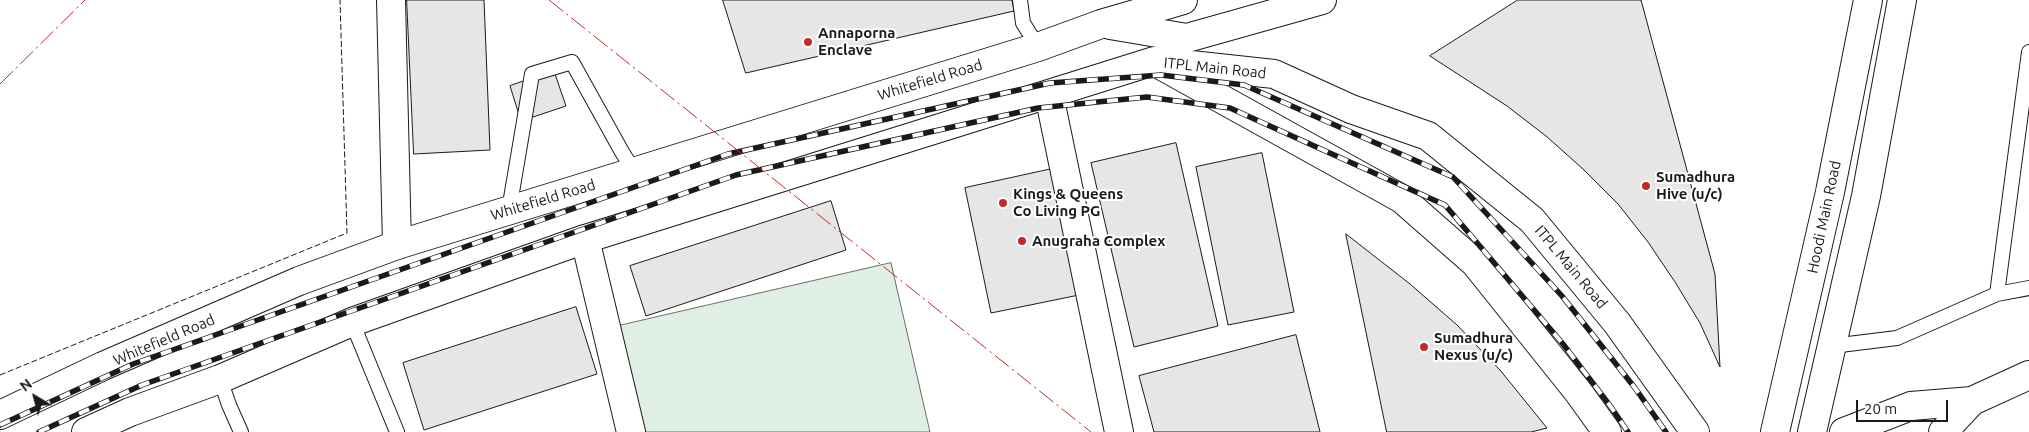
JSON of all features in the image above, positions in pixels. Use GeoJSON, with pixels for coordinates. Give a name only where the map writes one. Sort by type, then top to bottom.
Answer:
{"type":"FeatureCollection","features":[{"type":"Feature","properties":{"kind":"main road"},"geometry":{"type":"LineString","coordinates":[[391,0],[397,244]]}},
{"type":"Feature","properties":{"kind":"main road","name":"Whitefield Road"},"geometry":{"type":"LineString","coordinates":[[0,415],[103,366],[299,281],[397,244],[1038,47],[1143,6],[1183,0]]}},
{"type":"Feature","properties":{"kind":"main road","name":"Whitefield Road"},"geometry":{"type":"LineString","coordinates":[[1101,24],[1187,38],[1322,0]]}},
{"type":"Feature","properties":{"kind":"main road","name":"Hoodi Main Road"},"geometry":{"type":"LineString","coordinates":[[1775,432],[1830,192],[1868,0]]}},
{"type":"Feature","properties":{"kind":"main road"},"geometry":{"type":"LineString","coordinates":[[1812,432],[1866,196],[1902,0]]}},
{"type":"Feature","properties":{"kind":"main road"},"geometry":{"type":"LineString","coordinates":[[86,432],[130,412],[220,378],[352,322],[585,239],[1154,61]]}},
{"type":"Feature","properties":{"kind":"main road","name":"ITPL Main Road"},"geometry":{"type":"LineString","coordinates":[[1154,61],[1402,199],[1474,263],[1579,393],[1606,432]]}},
{"type":"Feature","properties":{"kind":"main road","name":"ITPL Main Road"},"geometry":{"type":"LineString","coordinates":[[1154,61],[1274,74],[1351,109],[1428,136],[1532,220],[1617,323],[1695,432]]}},
{"type":"Feature","properties":{"kind":"main road"},"geometry":{"type":"LineString","coordinates":[[1850,93],[1884,97]]}},
{"type":"Feature","properties":{"kind":"main road"},"geometry":{"type":"LineString","coordinates":[[1049,95],[1119,432]]}},
{"type":"Feature","properties":{"kind":"main road"},"geometry":{"type":"LineString","coordinates":[[585,239],[631,432]]}},
{"type":"Feature","properties":{"kind":"main road"},"geometry":{"type":"LineString","coordinates":[[1844,432],[1911,406],[1972,402],[2029,375]]}},
{"type":"Feature","properties":{"kind":"main road"},"geometry":{"type":"LineString","coordinates":[[1944,432],[1972,402]]}},
{"type":"Feature","properties":{"kind":"lane"},"geometry":{"type":"LineString","coordinates":[[1020,0],[1023,22],[1038,47]]}},
{"type":"Feature","properties":{"kind":"lane"},"geometry":{"type":"LineString","coordinates":[[1997,294],[2029,52]]}},
{"type":"Feature","properties":{"kind":"lane"},"geometry":{"type":"LineString","coordinates":[[509,210],[532,74],[572,62],[634,171]]}},
{"type":"Feature","properties":{"kind":"lane"},"geometry":{"type":"LineString","coordinates":[[1832,346],[1897,338],[1997,294],[2029,288]]}},
{"type":"Feature","properties":{"kind":"lane"},"geometry":{"type":"LineString","coordinates":[[352,322],[397,432]]}},
{"type":"Feature","properties":{"kind":"lane"},"geometry":{"type":"LineString","coordinates":[[220,378],[241,432]]}},
{"type":"Feature","properties":{"kind":"green space"},"geometry":{"type":"Polygon","coordinates":[[[891,263],[930,432],[638,432],[614,327],[891,263]]]}},
{"type":"Feature","properties":{"kind":"building"},"geometry":{"type":"Polygon","coordinates":[[[407,0],[484,0],[490,150],[414,154],[407,0]]]}},
{"type":"Feature","properties":{"kind":"building","name":"Annaporna Enclave"},"geometry":{"type":"Polygon","coordinates":[[[723,0],[1012,0],[1014,11],[746,73],[723,0]]]}},
{"type":"Feature","properties":{"kind":"building","name":"Sumadhura Hive (u/c)"},"geometry":{"type":"Polygon","coordinates":[[[1518,0],[1641,0],[1715,274],[1720,367],[1700,323],[1675,282],[1648,242],[1618,204],[1546,136],[1507,106],[1430,56],[1518,0]]]}},
{"type":"Feature","properties":{"kind":"building"},"geometry":{"type":"Polygon","coordinates":[[[554,71],[566,106],[521,121],[510,86],[554,71]]]}},
{"type":"Feature","properties":{"kind":"building"},"geometry":{"type":"Polygon","coordinates":[[[1176,143],[1218,326],[1134,347],[1091,163],[1176,143]]]}},
{"type":"Feature","properties":{"kind":"building"},"geometry":{"type":"Polygon","coordinates":[[[1262,153],[1294,312],[1228,325],[1196,167],[1262,153]]]}},
{"type":"Feature","properties":{"kind":"building","name":"Anugraha Complex"},"geometry":{"type":"Polygon","coordinates":[[[1052,169],[1079,295],[991,313],[965,188],[1052,169]]]}},
{"type":"Feature","properties":{"kind":"building"},"geometry":{"type":"Polygon","coordinates":[[[831,201],[846,250],[646,316],[630,266],[831,201]]]}},
{"type":"Feature","properties":{"kind":"building","name":"Sumadhura Nexus (u/c)"},"geometry":{"type":"Polygon","coordinates":[[[1346,234],[1410,284],[1457,325],[1500,370],[1547,428],[1531,432],[1387,432],[1346,234]]]}},
{"type":"Feature","properties":{"kind":"building"},"geometry":{"type":"Polygon","coordinates":[[[576,307],[597,374],[424,430],[403,363],[576,307]]]}},
{"type":"Feature","properties":{"kind":"building"},"geometry":{"type":"Polygon","coordinates":[[[1296,335],[1320,432],[1154,432],[1139,376],[1296,335]]]}},
{"type":"Feature","properties":{"kind":"railway"},"geometry":{"type":"LineString","coordinates":[[0,425],[133,364],[728,154],[1050,83],[1161,75],[1244,85],[1453,177],[1562,296],[1635,388],[1666,432]]}},
{"type":"Feature","properties":{"kind":"railway"},"geometry":{"type":"LineString","coordinates":[[39,432],[142,385],[736,175],[1038,108],[1147,97],[1230,108],[1445,205],[1563,344],[1628,432]]}},
{"type":"Feature","properties":{"kind":"fence"},"geometry":{"type":"LineString","coordinates":[[0,375],[347,233],[340,0]]}},
{"type":"Feature","properties":{"kind":"power"},"geometry":{"type":"LineString","coordinates":[[0,84],[85,0]]}},
{"type":"Feature","properties":{"kind":"power"},"geometry":{"type":"LineString","coordinates":[[549,0],[1091,432]]}},
{"type":"Feature","properties":{"kind":"place","name":"Annaporna Enclave"},"geometry":{"type":"Point","coordinates":[808,42]}},
{"type":"Feature","properties":{"kind":"place","name":"Sumadhura Hive (u/c)"},"geometry":{"type":"Point","coordinates":[1646,186]}},
{"type":"Feature","properties":{"kind":"place","name":"Kings & Queens Co Living PG"},"geometry":{"type":"Point","coordinates":[1003,203]}},
{"type":"Feature","properties":{"kind":"place","name":"Anugraha Complex"},"geometry":{"type":"Point","coordinates":[1022,241]}},
{"type":"Feature","properties":{"kind":"place","name":"Sumadhura Nexus (u/c)"},"geometry":{"type":"Point","coordinates":[1424,347]}}]}
